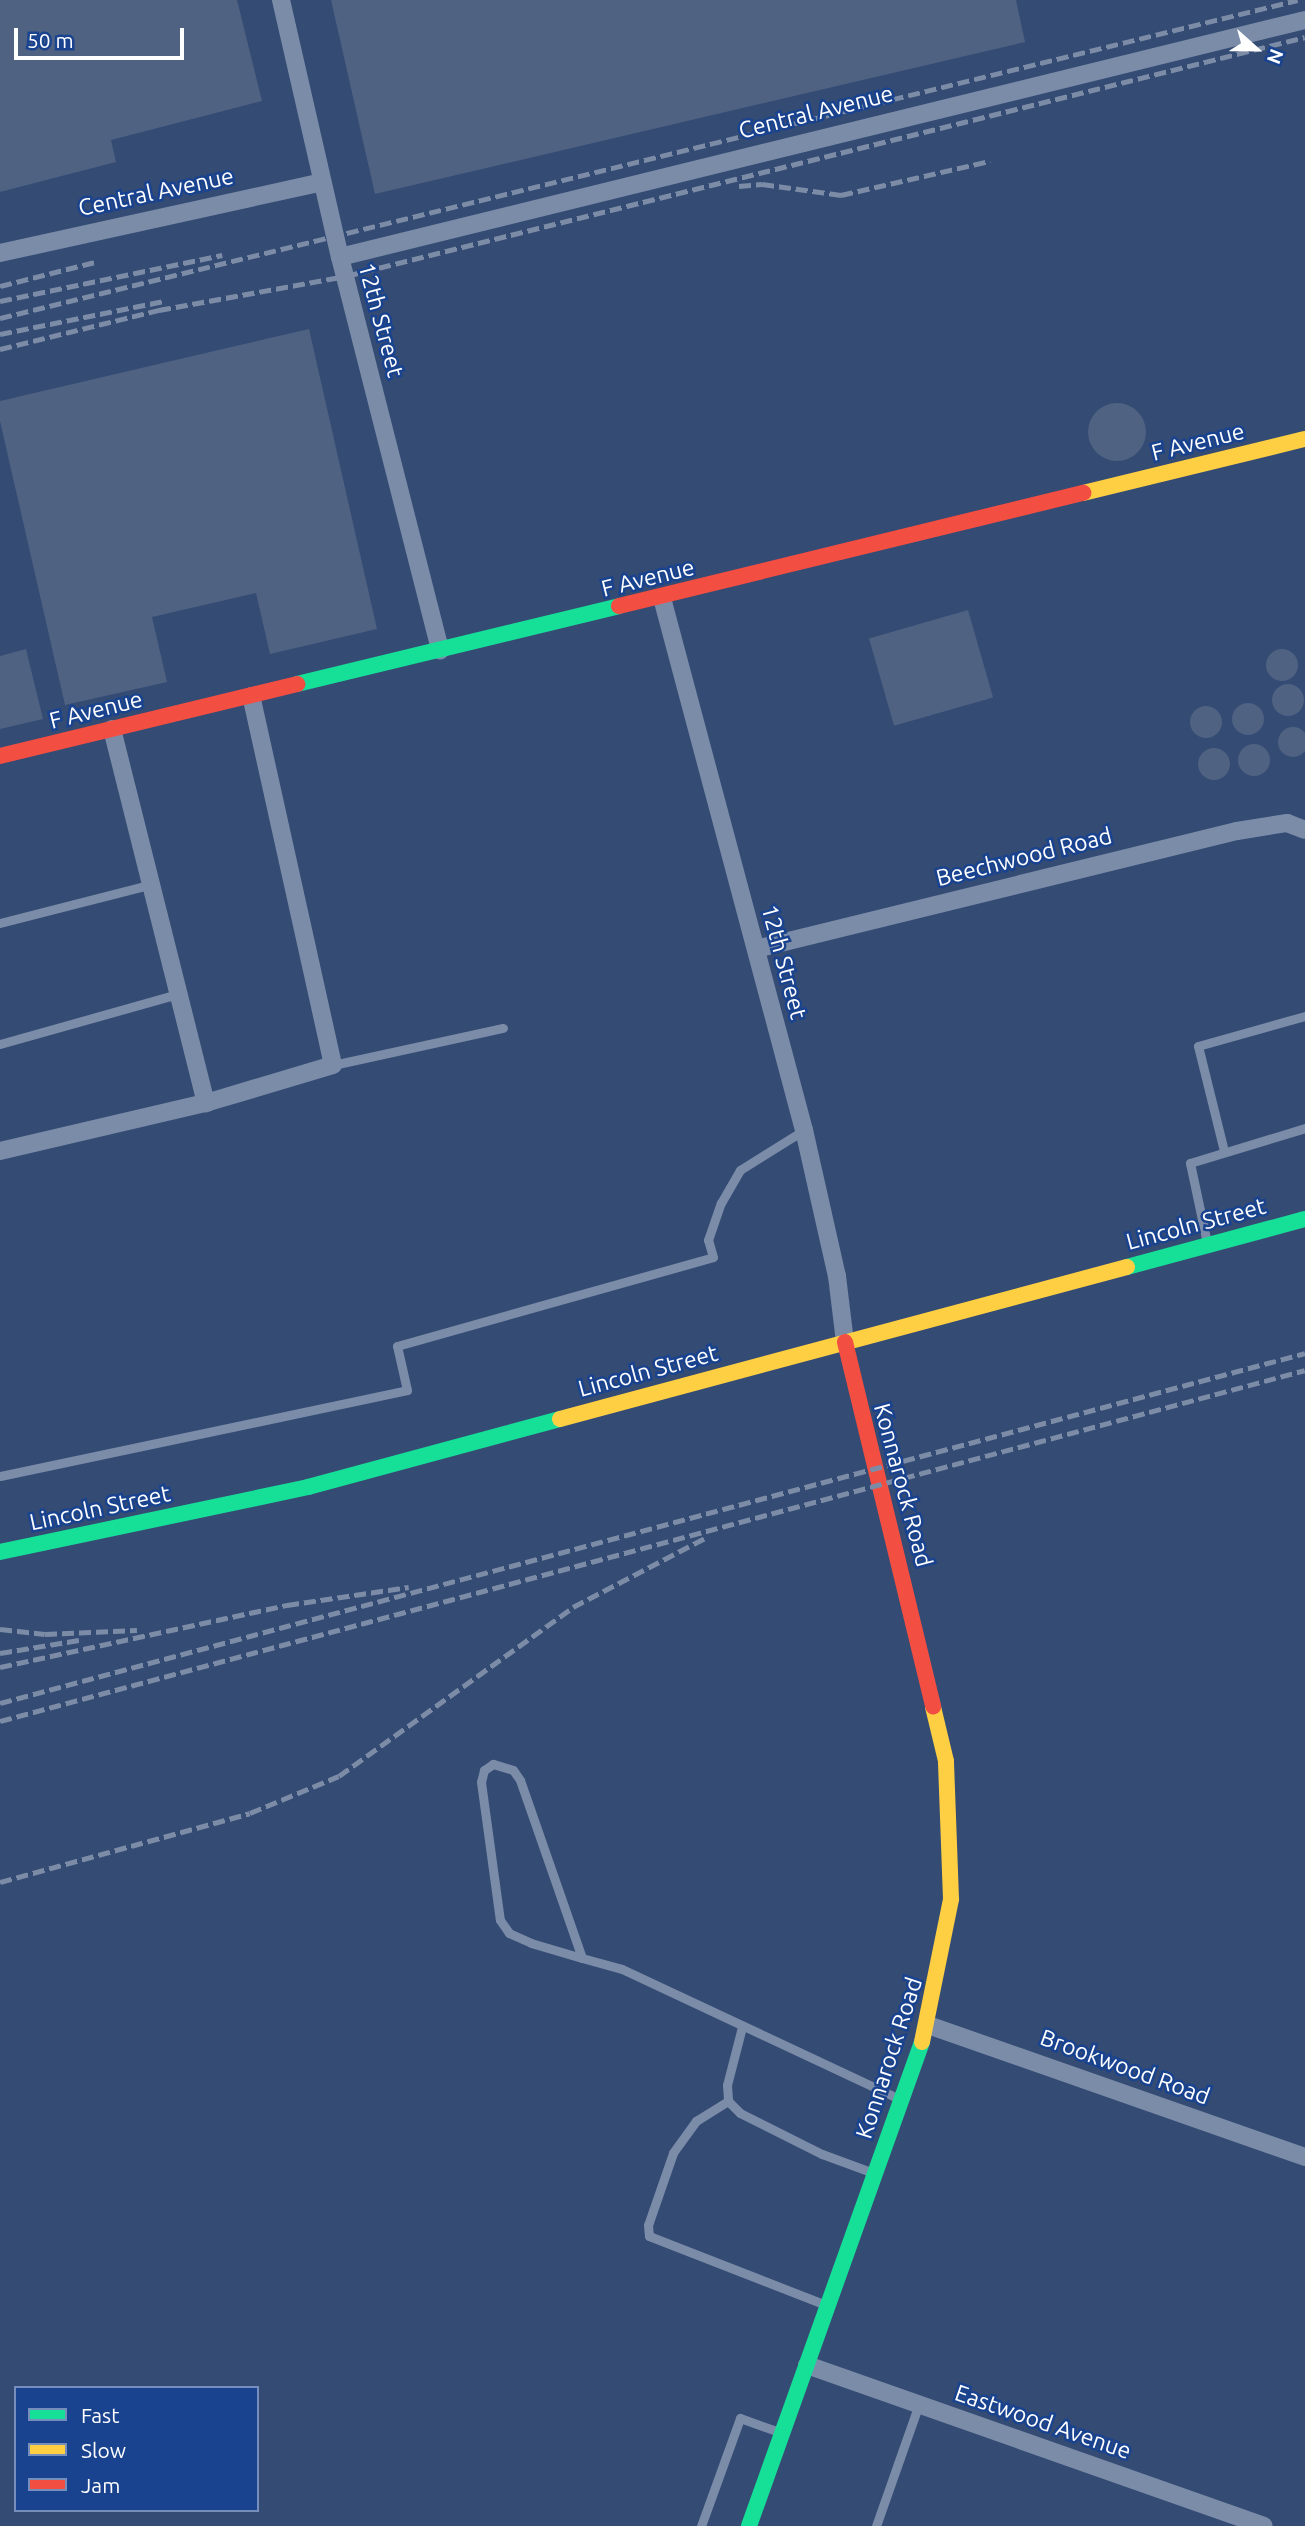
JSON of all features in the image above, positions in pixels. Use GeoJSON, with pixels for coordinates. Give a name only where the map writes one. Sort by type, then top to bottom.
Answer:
{"type":"FeatureCollection","features":[{"type":"Feature","properties":{"kind":"street","name":"12th Street"},"geometry":{"type":"LineString","coordinates":[[281,0],[340,257],[440,650]]}},
{"type":"Feature","properties":{"kind":"street","name":"Central Avenue"},"geometry":{"type":"LineString","coordinates":[[340,257],[1305,20]]}},
{"type":"Feature","properties":{"kind":"street","name":"Central Avenue"},"geometry":{"type":"LineString","coordinates":[[0,253],[322,182]]}},
{"type":"Feature","properties":{"kind":"street","name":"F Avenue"},"geometry":{"type":"LineString","coordinates":[[0,757],[662,598],[1305,439]]}},
{"type":"Feature","properties":{"kind":"street","name":"12th Street"},"geometry":{"type":"LineString","coordinates":[[662,598],[804,1130],[837,1276],[845,1342]]}},
{"type":"Feature","properties":{"kind":"street"},"geometry":{"type":"LineString","coordinates":[[0,1151],[206,1103],[333,1065],[251,696]]}},
{"type":"Feature","properties":{"kind":"street"},"geometry":{"type":"LineString","coordinates":[[112,729],[206,1103]]}},
{"type":"Feature","properties":{"kind":"street","name":"Beechwood Road"},"geometry":{"type":"LineString","coordinates":[[756,949],[1237,831],[1287,823],[1305,830]]}},
{"type":"Feature","properties":{"kind":"street","name":"Lincoln Street"},"geometry":{"type":"LineString","coordinates":[[0,1552],[308,1487],[1305,1219]]}},
{"type":"Feature","properties":{"kind":"street","name":"Konnarock Road"},"geometry":{"type":"LineString","coordinates":[[749,2526],[928,2025],[951,1899],[946,1761],[845,1342]]}},
{"type":"Feature","properties":{"kind":"street","name":"Brookwood Road"},"geometry":{"type":"LineString","coordinates":[[928,2025],[1305,2157]]}},
{"type":"Feature","properties":{"kind":"street","name":"Eastwood Avenue"},"geometry":{"type":"LineString","coordinates":[[807,2364],[1263,2526]]}},
{"type":"Feature","properties":{"kind":"lane"},"geometry":{"type":"LineString","coordinates":[[0,923],[153,884]]}},
{"type":"Feature","properties":{"kind":"lane"},"geometry":{"type":"LineString","coordinates":[[0,1044],[178,995]]}},
{"type":"Feature","properties":{"kind":"lane"},"geometry":{"type":"LineString","coordinates":[[1224,1152],[1198,1046],[1305,1016]]}},
{"type":"Feature","properties":{"kind":"lane"},"geometry":{"type":"LineString","coordinates":[[333,1065],[503,1028]]}},
{"type":"Feature","properties":{"kind":"lane"},"geometry":{"type":"LineString","coordinates":[[1207,1245],[1190,1163],[1305,1129]]}},
{"type":"Feature","properties":{"kind":"lane"},"geometry":{"type":"LineString","coordinates":[[0,1476],[407,1390],[397,1346],[713,1257],[708,1240],[721,1203],[740,1170],[804,1130]]}},
{"type":"Feature","properties":{"kind":"lane"},"geometry":{"type":"LineString","coordinates":[[582,1958],[520,1780],[513,1770],[493,1764],[484,1770],[481,1782],[500,1920],[509,1933],[582,1958],[622,1969],[742,2027],[773,2037],[901,2099]]}},
{"type":"Feature","properties":{"kind":"lane"},"geometry":{"type":"LineString","coordinates":[[742,2027],[727,2085],[729,2101],[752,2119],[875,2174]]}},
{"type":"Feature","properties":{"kind":"lane"},"geometry":{"type":"LineString","coordinates":[[729,2101],[696,2121],[673,2152],[648,2225],[649,2236],[828,2305]]}},
{"type":"Feature","properties":{"kind":"lane"},"geometry":{"type":"LineString","coordinates":[[876,2526],[919,2404]]}},
{"type":"Feature","properties":{"kind":"lane"},"geometry":{"type":"LineString","coordinates":[[701,2526],[740,2418],[782,2433]]}},
{"type":"Feature","properties":{"kind":"building"},"geometry":{"type":"Polygon","coordinates":[[[0,0],[237,0],[262,101],[111,140],[116,162],[0,192],[0,0]]]}},
{"type":"Feature","properties":{"kind":"building"},"geometry":{"type":"Polygon","coordinates":[[[331,0],[1016,0],[1025,42],[375,194],[331,0]]]}},
{"type":"Feature","properties":{"kind":"building"},"geometry":{"type":"Polygon","coordinates":[[[309,329],[377,629],[270,654],[256,593],[152,617],[167,682],[65,705],[0,421],[0,401],[309,329]]]}},
{"type":"Feature","properties":{"kind":"building"},"geometry":{"type":"Polygon","coordinates":[[[1111,403],[1123,403],[1138,411],[1146,426],[1146,438],[1138,453],[1123,461],[1111,461],[1096,453],[1088,438],[1088,426],[1096,411],[1111,403]]]}},
{"type":"Feature","properties":{"kind":"building"},"geometry":{"type":"Polygon","coordinates":[[[968,610],[993,697],[894,726],[869,638],[968,610]]]}},
{"type":"Feature","properties":{"kind":"building"},"geometry":{"type":"Polygon","coordinates":[[[26,649],[43,719],[0,729],[0,656],[26,649]]]}},
{"type":"Feature","properties":{"kind":"building"},"geometry":{"type":"Polygon","coordinates":[[[1282,649],[1294,653],[1298,665],[1294,677],[1282,681],[1270,677],[1266,665],[1270,653],[1282,649]]]}},
{"type":"Feature","properties":{"kind":"building"},"geometry":{"type":"Polygon","coordinates":[[[1288,684],[1300,688],[1304,700],[1300,712],[1288,716],[1276,712],[1272,700],[1276,688],[1288,684]]]}},
{"type":"Feature","properties":{"kind":"building"},"geometry":{"type":"Polygon","coordinates":[[[1248,703],[1260,707],[1264,719],[1260,731],[1248,735],[1236,731],[1232,719],[1236,707],[1248,703]]]}},
{"type":"Feature","properties":{"kind":"building"},"geometry":{"type":"Polygon","coordinates":[[[1206,706],[1218,710],[1222,722],[1218,734],[1206,738],[1194,734],[1190,722],[1194,710],[1206,706]]]}},
{"type":"Feature","properties":{"kind":"building"},"geometry":{"type":"Polygon","coordinates":[[[1293,727],[1304,731],[1304,753],[1293,757],[1282,753],[1278,742],[1282,731],[1293,727]]]}},
{"type":"Feature","properties":{"kind":"building"},"geometry":{"type":"Polygon","coordinates":[[[1254,744],[1266,748],[1270,760],[1266,772],[1254,776],[1242,772],[1238,760],[1242,748],[1254,744]]]}},
{"type":"Feature","properties":{"kind":"building"},"geometry":{"type":"Polygon","coordinates":[[[1214,748],[1226,752],[1230,764],[1226,776],[1214,780],[1202,776],[1198,764],[1202,752],[1214,748]]]}},
{"type":"Feature","properties":{"kind":"railway"},"geometry":{"type":"LineString","coordinates":[[0,318],[1298,0]]}},
{"type":"Feature","properties":{"kind":"railway"},"geometry":{"type":"LineString","coordinates":[[0,349],[159,310],[346,276],[1305,37]]}},
{"type":"Feature","properties":{"kind":"railway"},"geometry":{"type":"LineString","coordinates":[[739,186],[762,184],[841,195],[990,161]]}},
{"type":"Feature","properties":{"kind":"railway"},"geometry":{"type":"LineString","coordinates":[[0,301],[222,255]]}},
{"type":"Feature","properties":{"kind":"railway"},"geometry":{"type":"LineString","coordinates":[[0,286],[95,262]]}},
{"type":"Feature","properties":{"kind":"railway"},"geometry":{"type":"LineString","coordinates":[[0,334],[163,301]]}},
{"type":"Feature","properties":{"kind":"railway"},"geometry":{"type":"LineString","coordinates":[[0,1703],[1305,1353]]}},
{"type":"Feature","properties":{"kind":"railway"},"geometry":{"type":"LineString","coordinates":[[0,1721],[1305,1370]]}},
{"type":"Feature","properties":{"kind":"railway"},"geometry":{"type":"LineString","coordinates":[[0,1882],[250,1813],[339,1776],[573,1607],[705,1538]]}},
{"type":"Feature","properties":{"kind":"railway"},"geometry":{"type":"LineString","coordinates":[[0,1667],[287,1605],[409,1587]]}},
{"type":"Feature","properties":{"kind":"railway"},"geometry":{"type":"LineString","coordinates":[[0,1629],[45,1634],[137,1630]]}},
{"type":"Feature","properties":{"kind":"railway"},"geometry":{"type":"LineString","coordinates":[[0,1653],[79,1640]]}},
{"type":"Feature","properties":{"kind":"traffic: fast"},"geometry":{"type":"LineString","coordinates":[[297,684],[619,606]]}},
{"type":"Feature","properties":{"kind":"traffic: fast"},"geometry":{"type":"LineString","coordinates":[[1127,1267],[1305,1219]]}},
{"type":"Feature","properties":{"kind":"traffic: fast"},"geometry":{"type":"LineString","coordinates":[[0,1552],[308,1487],[560,1419]]}},
{"type":"Feature","properties":{"kind":"traffic: fast"},"geometry":{"type":"LineString","coordinates":[[749,2526],[922,2042]]}},
{"type":"Feature","properties":{"kind":"traffic: slow"},"geometry":{"type":"LineString","coordinates":[[1083,493],[1305,439]]}},
{"type":"Feature","properties":{"kind":"traffic: slow"},"geometry":{"type":"LineString","coordinates":[[560,1419],[1127,1267]]}},
{"type":"Feature","properties":{"kind":"traffic: slow"},"geometry":{"type":"LineString","coordinates":[[922,2042],[951,1899],[946,1761],[933,1707]]}},
{"type":"Feature","properties":{"kind":"traffic: jam"},"geometry":{"type":"LineString","coordinates":[[619,606],[1083,493]]}},
{"type":"Feature","properties":{"kind":"traffic: jam"},"geometry":{"type":"LineString","coordinates":[[0,756],[297,684]]}},
{"type":"Feature","properties":{"kind":"traffic: jam"},"geometry":{"type":"LineString","coordinates":[[845,1342],[933,1707]]}}]}
